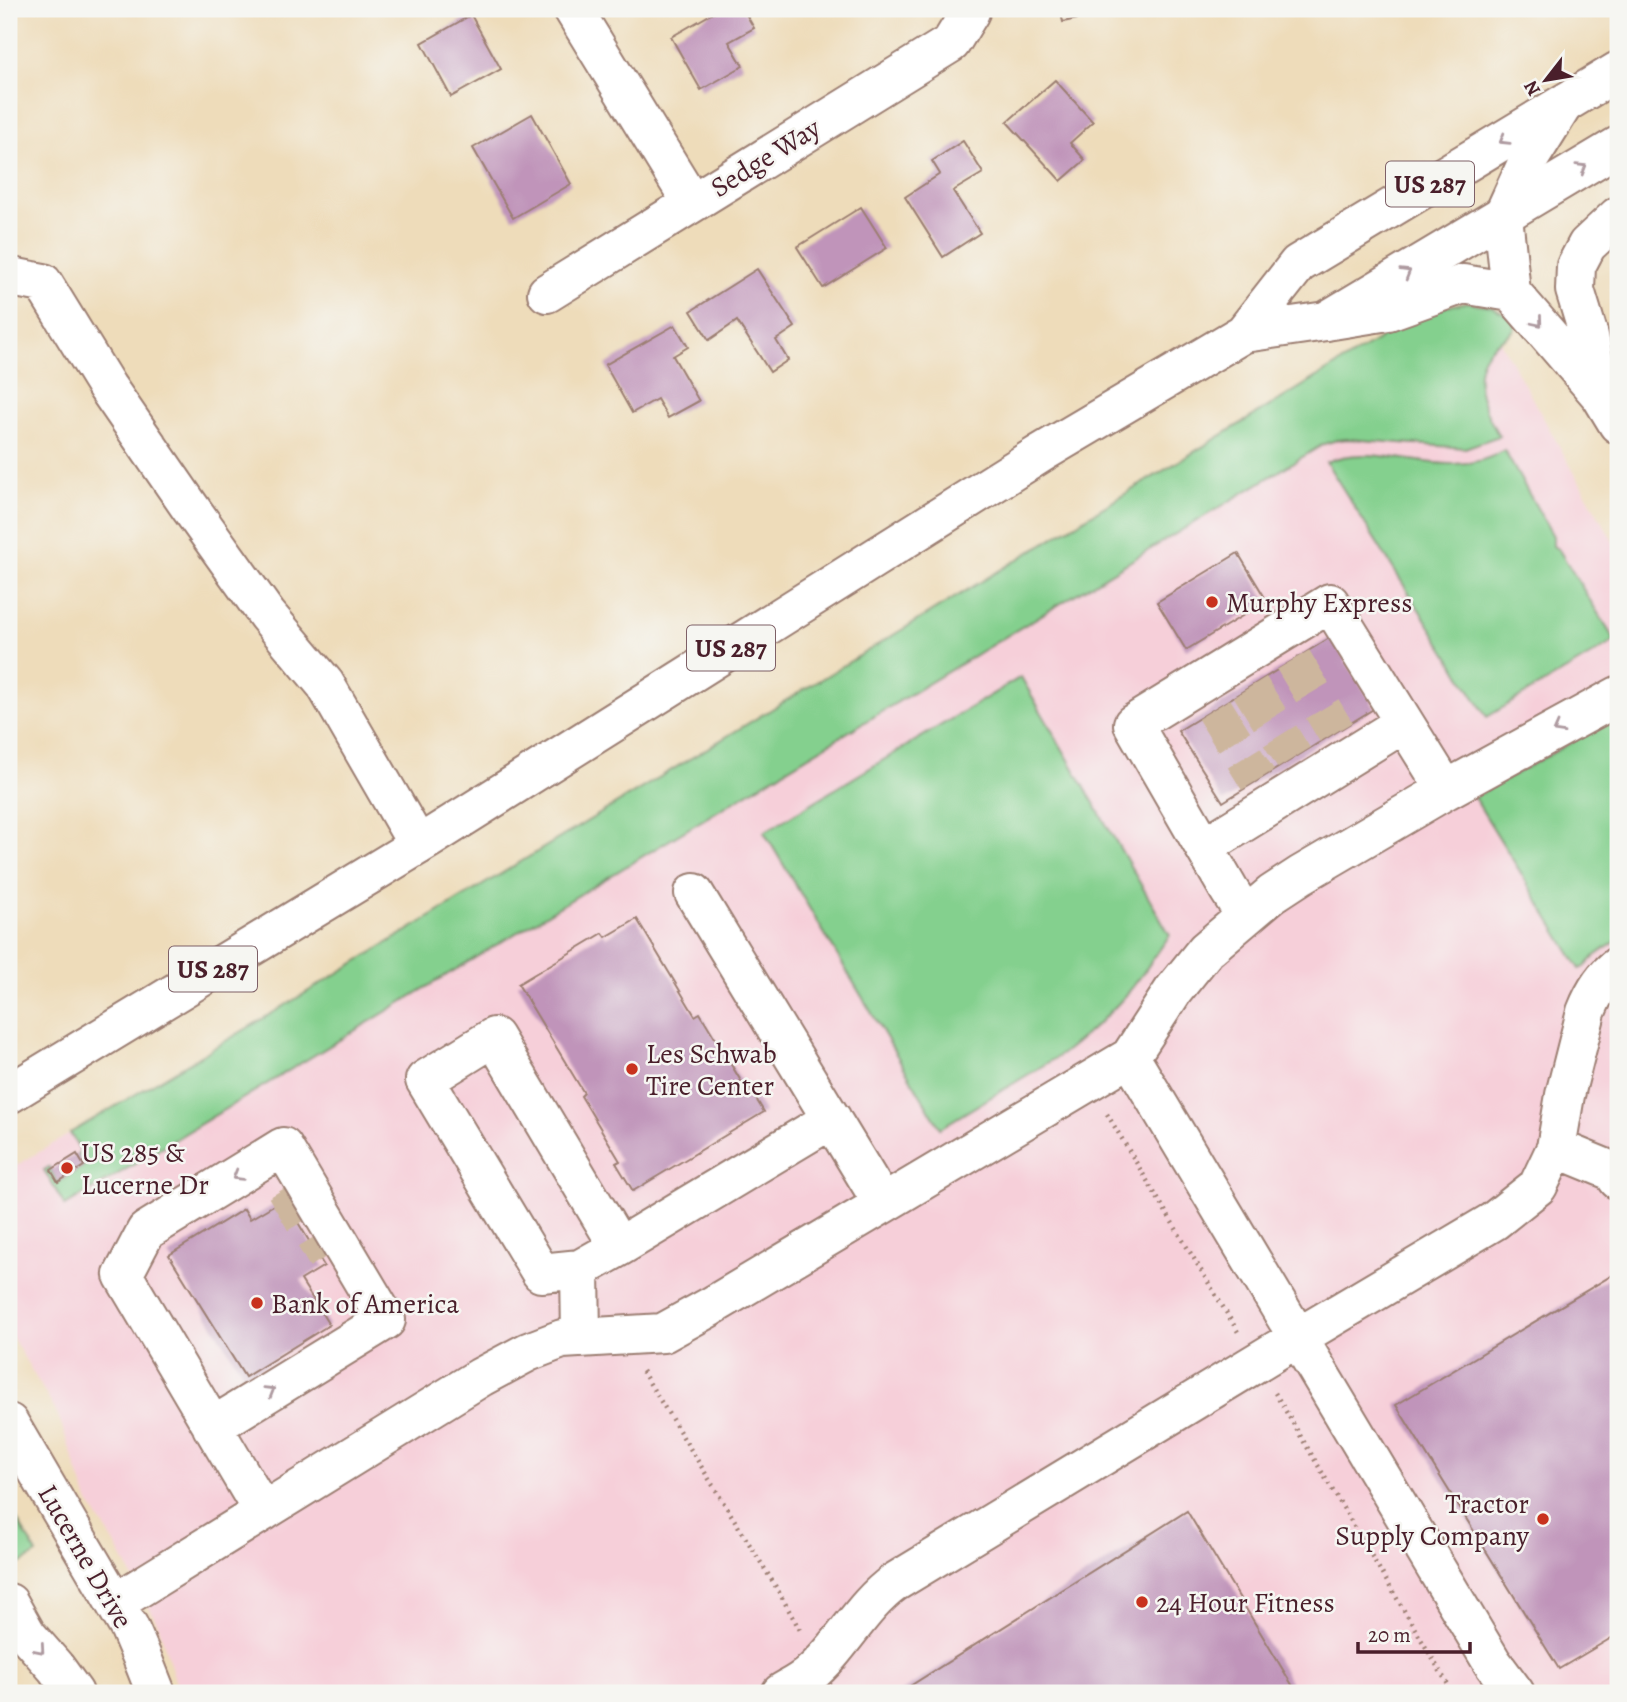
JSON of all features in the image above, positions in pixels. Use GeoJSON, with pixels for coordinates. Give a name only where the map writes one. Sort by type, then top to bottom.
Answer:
{"type":"FeatureCollection","features":[{"type":"Feature","properties":{"kind":"main road"},"geometry":{"type":"LineString","coordinates":[[573,9],[692,203]]}},
{"type":"Feature","properties":{"kind":"main road","name":"Sedge Way"},"geometry":{"type":"LineString","coordinates":[[547,293],[951,43],[970,9]]}},
{"type":"Feature","properties":{"kind":"main road","name":"US 287"},"geometry":{"type":"LineString","coordinates":[[9,1094],[418,845],[1043,452],[1244,333],[1298,264],[1618,71]]}},
{"type":"Feature","properties":{"kind":"main road"},"geometry":{"type":"LineString","coordinates":[[1563,105],[1528,161],[1503,216],[1511,292],[1610,410]]}},
{"type":"Feature","properties":{"kind":"main road","name":"US 287"},"geometry":{"type":"LineString","coordinates":[[1244,333],[1326,321],[1618,146]]}},
{"type":"Feature","properties":{"kind":"main road"},"geometry":{"type":"LineString","coordinates":[[1610,410],[1575,290],[1576,267],[1587,245],[1618,216]]}},
{"type":"Feature","properties":{"kind":"main road"},"geometry":{"type":"LineString","coordinates":[[9,278],[43,283],[107,387],[189,506],[267,615],[325,684],[418,845]]}},
{"type":"Feature","properties":{"kind":"main road"},"geometry":{"type":"LineString","coordinates":[[1326,321],[1388,311],[1463,284],[1511,292]]}},
{"type":"Feature","properties":{"kind":"main road"},"geometry":{"type":"LineString","coordinates":[[1245,915],[1133,724],[1206,696],[1285,648],[1330,603],[1446,790]]}},
{"type":"Feature","properties":{"kind":"main road"},"geometry":{"type":"LineString","coordinates":[[115,1603],[481,1377],[528,1352],[562,1339],[663,1333],[1130,1057],[1173,991],[1206,950],[1272,894],[1398,817],[1618,696]]}},
{"type":"Feature","properties":{"kind":"main road"},"geometry":{"type":"LineString","coordinates":[[1204,847],[1265,792],[1343,744],[1404,723]]}},
{"type":"Feature","properties":{"kind":"main road"},"geometry":{"type":"LineString","coordinates":[[694,892],[883,1204]]}},
{"type":"Feature","properties":{"kind":"main road"},"geometry":{"type":"LineString","coordinates":[[781,1693],[809,1675],[875,1598],[895,1582],[1494,1221],[1538,1186],[1556,1148],[1565,1096],[1592,998],[1605,978],[1618,966]]}},
{"type":"Feature","properties":{"kind":"main road"},"geometry":{"type":"LineString","coordinates":[[619,1247],[494,1037],[425,1080],[541,1273],[580,1269],[619,1247],[832,1119]]}},
{"type":"Feature","properties":{"kind":"main road"},"geometry":{"type":"LineString","coordinates":[[1130,1057],[1492,1662],[1515,1693]]}},
{"type":"Feature","properties":{"kind":"main road"},"geometry":{"type":"LineString","coordinates":[[212,1427],[386,1320],[360,1275],[287,1174],[283,1147],[146,1231],[123,1275],[212,1427],[263,1512]]}},
{"type":"Feature","properties":{"kind":"main road"},"geometry":{"type":"LineString","coordinates":[[1556,1148],[1612,1171],[1618,1180]]}},
{"type":"Feature","properties":{"kind":"main road"},"geometry":{"type":"LineString","coordinates":[[326,1257],[334,1270],[360,1275]]}},
{"type":"Feature","properties":{"kind":"main road"},"geometry":{"type":"LineString","coordinates":[[580,1269],[581,1337]]}},
{"type":"Feature","properties":{"kind":"main road","name":"Lucerne Drive"},"geometry":{"type":"LineString","coordinates":[[9,1423],[115,1603],[141,1655],[156,1693]]}},
{"type":"Feature","properties":{"kind":"main road"},"geometry":{"type":"LineString","coordinates":[[9,1603],[27,1635],[74,1693]]}},
{"type":"Feature","properties":{"kind":"path"},"geometry":{"type":"LineString","coordinates":[[625,1335],[645,1377],[803,1634],[844,1636]]}},
{"type":"Feature","properties":{"kind":"shaded area"},"geometry":{"type":"Polygon","coordinates":[[[1479,303],[1618,550],[1618,1693],[179,1693],[158,1624],[115,1544],[88,1501],[58,1415],[9,1332],[9,1170],[256,1023],[1424,312],[1479,303]]]}},
{"type":"Feature","properties":{"kind":"green space"},"geometry":{"type":"Polygon","coordinates":[[[1466,302],[1491,306],[1515,319],[1515,329],[1493,346],[1480,367],[1483,403],[1499,436],[1465,448],[1348,439],[1324,444],[65,1206],[44,1170],[49,1167],[58,1182],[84,1166],[77,1154],[81,1151],[70,1133],[256,1023],[1424,312],[1466,302]]]}},
{"type":"Feature","properties":{"kind":"green space"},"geometry":{"type":"Polygon","coordinates":[[[1504,450],[1553,536],[1553,546],[1559,550],[1615,641],[1487,717],[1326,462],[1347,456],[1369,455],[1461,464],[1483,460],[1504,450]]]}},
{"type":"Feature","properties":{"kind":"green space"},"geometry":{"type":"Polygon","coordinates":[[[1021,677],[1170,935],[1127,994],[1079,1040],[1062,1054],[940,1128],[764,832],[1021,677]]]}},
{"type":"Feature","properties":{"kind":"green space"},"geometry":{"type":"Polygon","coordinates":[[[1618,716],[1618,940],[1580,969],[1474,797],[1618,716]]]}},
{"type":"Feature","properties":{"kind":"green space"},"geometry":{"type":"Polygon","coordinates":[[[9,1506],[37,1554],[13,1568],[9,1561],[9,1506]]]}},
{"type":"Feature","properties":{"kind":"building"},"geometry":{"type":"Polygon","coordinates":[[[720,9],[743,9],[754,28],[729,42],[743,66],[701,90],[671,37],[720,9]]]}},
{"type":"Feature","properties":{"kind":"building"},"geometry":{"type":"Polygon","coordinates":[[[1060,9],[1109,9],[1110,12],[1063,22],[1060,9]]]}},
{"type":"Feature","properties":{"kind":"building"},"geometry":{"type":"Polygon","coordinates":[[[471,15],[501,69],[451,97],[422,43],[471,15]]]}},
{"type":"Feature","properties":{"kind":"building"},"geometry":{"type":"Polygon","coordinates":[[[1055,80],[1093,122],[1070,143],[1085,160],[1061,181],[1007,122],[1055,80]]]}},
{"type":"Feature","properties":{"kind":"building"},"geometry":{"type":"Polygon","coordinates":[[[532,114],[571,184],[513,218],[473,148],[532,114]]]}},
{"type":"Feature","properties":{"kind":"building"},"geometry":{"type":"Polygon","coordinates":[[[963,141],[983,173],[953,191],[980,233],[943,257],[905,197],[940,174],[932,161],[963,141]]]}},
{"type":"Feature","properties":{"kind":"building"},"geometry":{"type":"Polygon","coordinates":[[[861,207],[887,248],[823,288],[797,247],[861,207]]]}},
{"type":"Feature","properties":{"kind":"building"},"geometry":{"type":"Polygon","coordinates":[[[757,269],[795,327],[776,340],[788,360],[770,372],[737,321],[709,340],[691,311],[757,269]]]}},
{"type":"Feature","properties":{"kind":"building"},"geometry":{"type":"Polygon","coordinates":[[[675,325],[688,347],[673,356],[699,401],[668,418],[657,399],[632,413],[605,365],[675,325]]]}},
{"type":"Feature","properties":{"kind":"building","name":"Murphy Express"},"geometry":{"type":"Polygon","coordinates":[[[1238,553],[1267,601],[1186,650],[1157,602],[1238,553]]]}},
{"type":"Feature","properties":{"kind":"building","name":"Murphy Express"},"geometry":{"type":"Polygon","coordinates":[[[1331,637],[1375,708],[1223,802],[1178,731],[1331,637]]]}},
{"type":"Feature","properties":{"kind":"building"},"geometry":{"type":"Polygon","coordinates":[[[637,919],[695,1016],[700,1013],[744,1086],[747,1084],[764,1112],[633,1191],[616,1163],[620,1161],[581,1096],[584,1093],[518,984],[603,933],[606,937],[637,919]]]}},
{"type":"Feature","properties":{"kind":"building","name":"US 285 & Lucerne Dr"},"geometry":{"type":"Polygon","coordinates":[[[77,1154],[84,1166],[58,1182],[51,1170],[77,1154]]]}},
{"type":"Feature","properties":{"kind":"building","name":"Bank of America"},"geometry":{"type":"Polygon","coordinates":[[[284,1199],[324,1266],[301,1280],[329,1325],[245,1377],[169,1255],[244,1209],[250,1219],[284,1199]]]}},
{"type":"Feature","properties":{"kind":"building","name":"Tractor Supply Company"},"geometry":{"type":"Polygon","coordinates":[[[1616,1273],[1618,1634],[1559,1669],[1396,1405],[1616,1273]]]}},
{"type":"Feature","properties":{"kind":"building","name":"24 Hour Fitness"},"geometry":{"type":"Polygon","coordinates":[[[1187,1511],[1297,1693],[899,1693],[1187,1511]]]}},
{"type":"Feature","properties":{"kind":"tunnel"},"geometry":{"type":"LineString","coordinates":[[1293,660],[1336,732]]}},
{"type":"Feature","properties":{"kind":"tunnel"},"geometry":{"type":"LineString","coordinates":[[1250,687],[1294,758]]}},
{"type":"Feature","properties":{"kind":"tunnel"},"geometry":{"type":"LineString","coordinates":[[1214,709],[1258,780]]}},
{"type":"Feature","properties":{"kind":"tunnel"},"geometry":{"type":"LineString","coordinates":[[285,1188],[326,1257]]}},
{"type":"Feature","properties":{"kind":"place","name":"Murphy Express"},"geometry":{"type":"Point","coordinates":[1212,602]}},
{"type":"Feature","properties":{"kind":"place","name":"Les Schwab Tire Center"},"geometry":{"type":"Point","coordinates":[632,1069]}},
{"type":"Feature","properties":{"kind":"place","name":"US 285 & Lucerne Dr"},"geometry":{"type":"Point","coordinates":[67,1168]}},
{"type":"Feature","properties":{"kind":"place","name":"Bank of America"},"geometry":{"type":"Point","coordinates":[257,1303]}},
{"type":"Feature","properties":{"kind":"place","name":"Tractor Supply Company"},"geometry":{"type":"Point","coordinates":[1543,1519]}},
{"type":"Feature","properties":{"kind":"place","name":"24 Hour Fitness"},"geometry":{"type":"Point","coordinates":[1142,1602]}}]}
